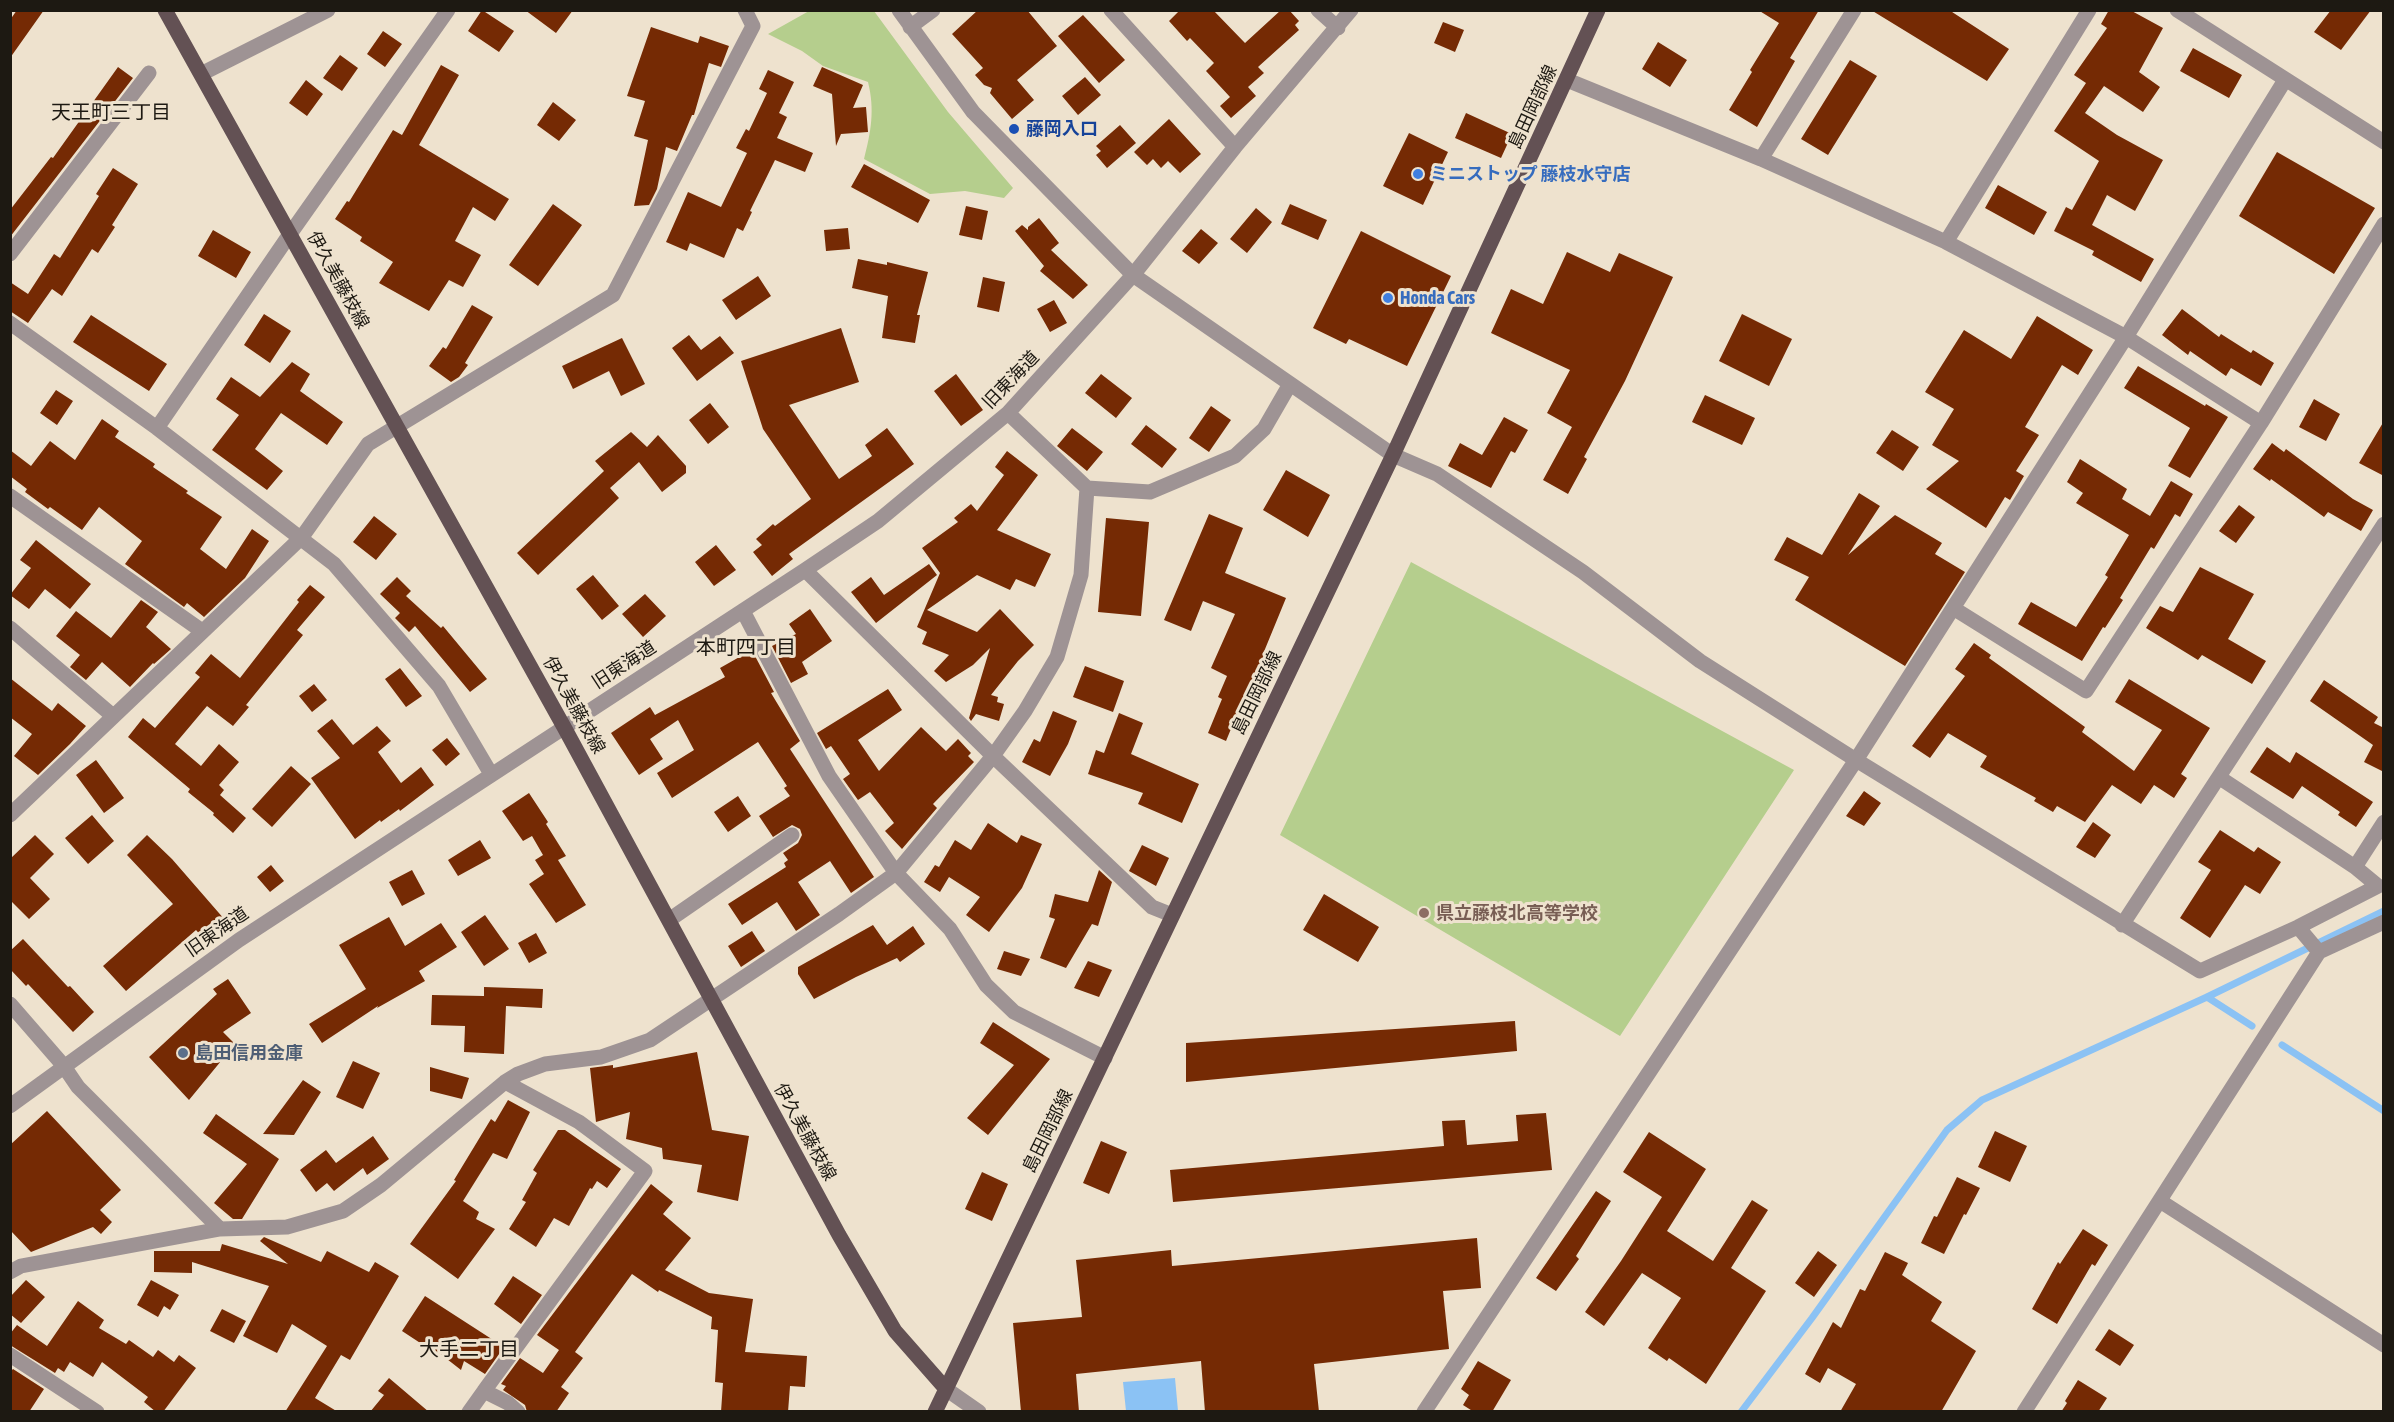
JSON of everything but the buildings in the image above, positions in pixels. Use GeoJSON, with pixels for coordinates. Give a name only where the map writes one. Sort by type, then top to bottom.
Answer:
{"type":"FeatureCollection","features":[{"type":"Feature","properties":{"kind":"main road","name":"伊久美藤枝線"},"geometry":{"type":"LineString","coordinates":[[165,10],[564,727],[839,1235],[895,1331],[946,1389]]}},
{"type":"Feature","properties":{"kind":"main road","name":"島田岡部線"},"geometry":{"type":"LineString","coordinates":[[946,1389],[1393,455],[1598,10]]}},
{"type":"Feature","properties":{"kind":"main road"},"geometry":{"type":"LineString","coordinates":[[935,1412],[946,1389]]}},
{"type":"Feature","properties":{"kind":"street"},"geometry":{"type":"LineString","coordinates":[[201,74],[328,10]]}},
{"type":"Feature","properties":{"kind":"street"},"geometry":{"type":"LineString","coordinates":[[157,428],[448,10]]}},
{"type":"Feature","properties":{"kind":"street"},"geometry":{"type":"LineString","coordinates":[[10,815],[302,537],[368,444],[398,428],[613,295],[753,26],[745,10]]}},
{"type":"Feature","properties":{"kind":"street"},"geometry":{"type":"LineString","coordinates":[[899,10],[974,112],[1133,275],[1393,455],[1437,474],[1583,572],[1700,661],[2122,925],[2200,971],[2298,927],[2378,886],[2355,867],[2220,778]]}},
{"type":"Feature","properties":{"kind":"street"},"geometry":{"type":"LineString","coordinates":[[910,27],[933,10]]}},
{"type":"Feature","properties":{"kind":"street"},"geometry":{"type":"LineString","coordinates":[[1112,10],[1235,147]]}},
{"type":"Feature","properties":{"kind":"street"},"geometry":{"type":"LineString","coordinates":[[1318,10],[1338,28]]}},
{"type":"Feature","properties":{"kind":"street","name":"旧東海道"},"geometry":{"type":"LineString","coordinates":[[10,1106],[63,1065],[239,940],[878,521],[1008,413],[1133,275],[1235,147],[1351,10]]}},
{"type":"Feature","properties":{"kind":"street"},"geometry":{"type":"LineString","coordinates":[[1761,159],[1854,10]]}},
{"type":"Feature","properties":{"kind":"street"},"geometry":{"type":"LineString","coordinates":[[1946,242],[2089,10]]}},
{"type":"Feature","properties":{"kind":"street"},"geometry":{"type":"LineString","coordinates":[[2177,10],[2384,142]]}},
{"type":"Feature","properties":{"kind":"street"},"geometry":{"type":"LineString","coordinates":[[10,254],[149,73]]}},
{"type":"Feature","properties":{"kind":"street"},"geometry":{"type":"LineString","coordinates":[[1567,80],[1761,159],[1946,242],[2126,337],[2261,423]]}},
{"type":"Feature","properties":{"kind":"street"},"geometry":{"type":"LineString","coordinates":[[1424,1412],[1856,760],[2126,337],[2285,80]]}},
{"type":"Feature","properties":{"kind":"street"},"geometry":{"type":"LineString","coordinates":[[1953,608],[2086,691],[2261,423],[2384,224]]}},
{"type":"Feature","properties":{"kind":"street"},"geometry":{"type":"LineString","coordinates":[[10,322],[157,428],[302,537],[334,564],[439,686],[491,774]]}},
{"type":"Feature","properties":{"kind":"street"},"geometry":{"type":"LineString","coordinates":[[1008,413],[1087,488],[1150,492],[1235,456],[1264,429],[1290,384]]}},
{"type":"Feature","properties":{"kind":"street"},"geometry":{"type":"LineString","coordinates":[[10,1272],[21,1266],[220,1228],[287,1227],[343,1211],[381,1185],[505,1082],[518,1074],[545,1064],[602,1057],[650,1040],[839,914],[896,873],[993,756],[1025,711],[1057,657],[1081,575],[1087,488]]}},
{"type":"Feature","properties":{"kind":"street"},"geometry":{"type":"LineString","coordinates":[[10,496],[202,632]]}},
{"type":"Feature","properties":{"kind":"street"},"geometry":{"type":"LineString","coordinates":[[2122,925],[2384,524]]}},
{"type":"Feature","properties":{"kind":"street"},"geometry":{"type":"LineString","coordinates":[[805,570],[993,756],[1152,908],[1172,915]]}},
{"type":"Feature","properties":{"kind":"street"},"geometry":{"type":"LineString","coordinates":[[743,611],[829,776],[896,873],[950,929],[986,985],[1014,1012],[1105,1058]]}},
{"type":"Feature","properties":{"kind":"street"},"geometry":{"type":"LineString","coordinates":[[10,628],[113,716]]}},
{"type":"Feature","properties":{"kind":"street"},"geometry":{"type":"LineString","coordinates":[[2355,867],[2384,822]]}},
{"type":"Feature","properties":{"kind":"street"},"geometry":{"type":"LineString","coordinates":[[669,920],[792,835]]}},
{"type":"Feature","properties":{"kind":"street"},"geometry":{"type":"LineString","coordinates":[[2024,1412],[2319,952],[2384,922]]}},
{"type":"Feature","properties":{"kind":"street"},"geometry":{"type":"LineString","coordinates":[[2298,927],[2319,952]]}},
{"type":"Feature","properties":{"kind":"street"},"geometry":{"type":"LineString","coordinates":[[10,1004],[63,1065],[78,1087],[220,1228]]}},
{"type":"Feature","properties":{"kind":"street"},"geometry":{"type":"LineString","coordinates":[[470,1412],[645,1171],[579,1122],[505,1082]]}},
{"type":"Feature","properties":{"kind":"street"},"geometry":{"type":"LineString","coordinates":[[2160,1201],[2384,1345]]}},
{"type":"Feature","properties":{"kind":"street"},"geometry":{"type":"LineString","coordinates":[[10,1355],[97,1412]]}},
{"type":"Feature","properties":{"kind":"street"},"geometry":{"type":"LineString","coordinates":[[946,1389],[979,1412]]}},
{"type":"Feature","properties":{"kind":"street"},"geometry":{"type":"LineString","coordinates":[[484,1391],[518,1412]]}},
{"type":"Feature","properties":{"kind":"green space"},"geometry":{"type":"Polygon","coordinates":[[[809,11],[874,11],[948,112],[1013,188],[1004,198],[965,191],[930,194],[864,159],[871,121],[868,82],[823,66],[802,51],[768,34],[809,11]]]}},
{"type":"Feature","properties":{"kind":"green space"},"geometry":{"type":"Polygon","coordinates":[[[1411,562],[1794,770],[1620,1036],[1280,835],[1411,562]]]}},
{"type":"Feature","properties":{"kind":"water"},"geometry":{"type":"Polygon","coordinates":[[[1175,1378],[1178,1411],[1126,1411],[1123,1382],[1175,1378]]]}},
{"type":"Feature","properties":{"kind":"waterway"},"geometry":{"type":"LineString","coordinates":[[1741,1412],[1812,1318],[1947,1130],[1982,1100],[2207,997],[2384,911]]}},
{"type":"Feature","properties":{"kind":"waterway"},"geometry":{"type":"LineString","coordinates":[[2207,997],[2252,1026]]}},
{"type":"Feature","properties":{"kind":"waterway"},"geometry":{"type":"LineString","coordinates":[[2282,1045],[2384,1111]]}},
{"type":"Feature","properties":{"kind":"place","name":"藤岡入口"},"geometry":{"type":"Point","coordinates":[1014,129]}},
{"type":"Feature","properties":{"kind":"place","name":"ミニストップ 藤枝水守店"},"geometry":{"type":"Point","coordinates":[1418,174]}},
{"type":"Feature","properties":{"kind":"place","name":"Honda Cars"},"geometry":{"type":"Point","coordinates":[1388,298]}},
{"type":"Feature","properties":{"kind":"place","name":"県立藤枝北高等学校"},"geometry":{"type":"Point","coordinates":[1424,913]}},
{"type":"Feature","properties":{"kind":"place","name":"島田信用金庫"},"geometry":{"type":"Point","coordinates":[183,1053]}},
{"type":"Feature","properties":{"kind":"district","name":"天王町三丁目"},"geometry":{"type":"Point","coordinates":[111,113]}},
{"type":"Feature","properties":{"kind":"district","name":"本町四丁目"},"geometry":{"type":"Point","coordinates":[746,648]}},
{"type":"Feature","properties":{"kind":"district","name":"大手二丁目"},"geometry":{"type":"Point","coordinates":[469,1350]}}]}
